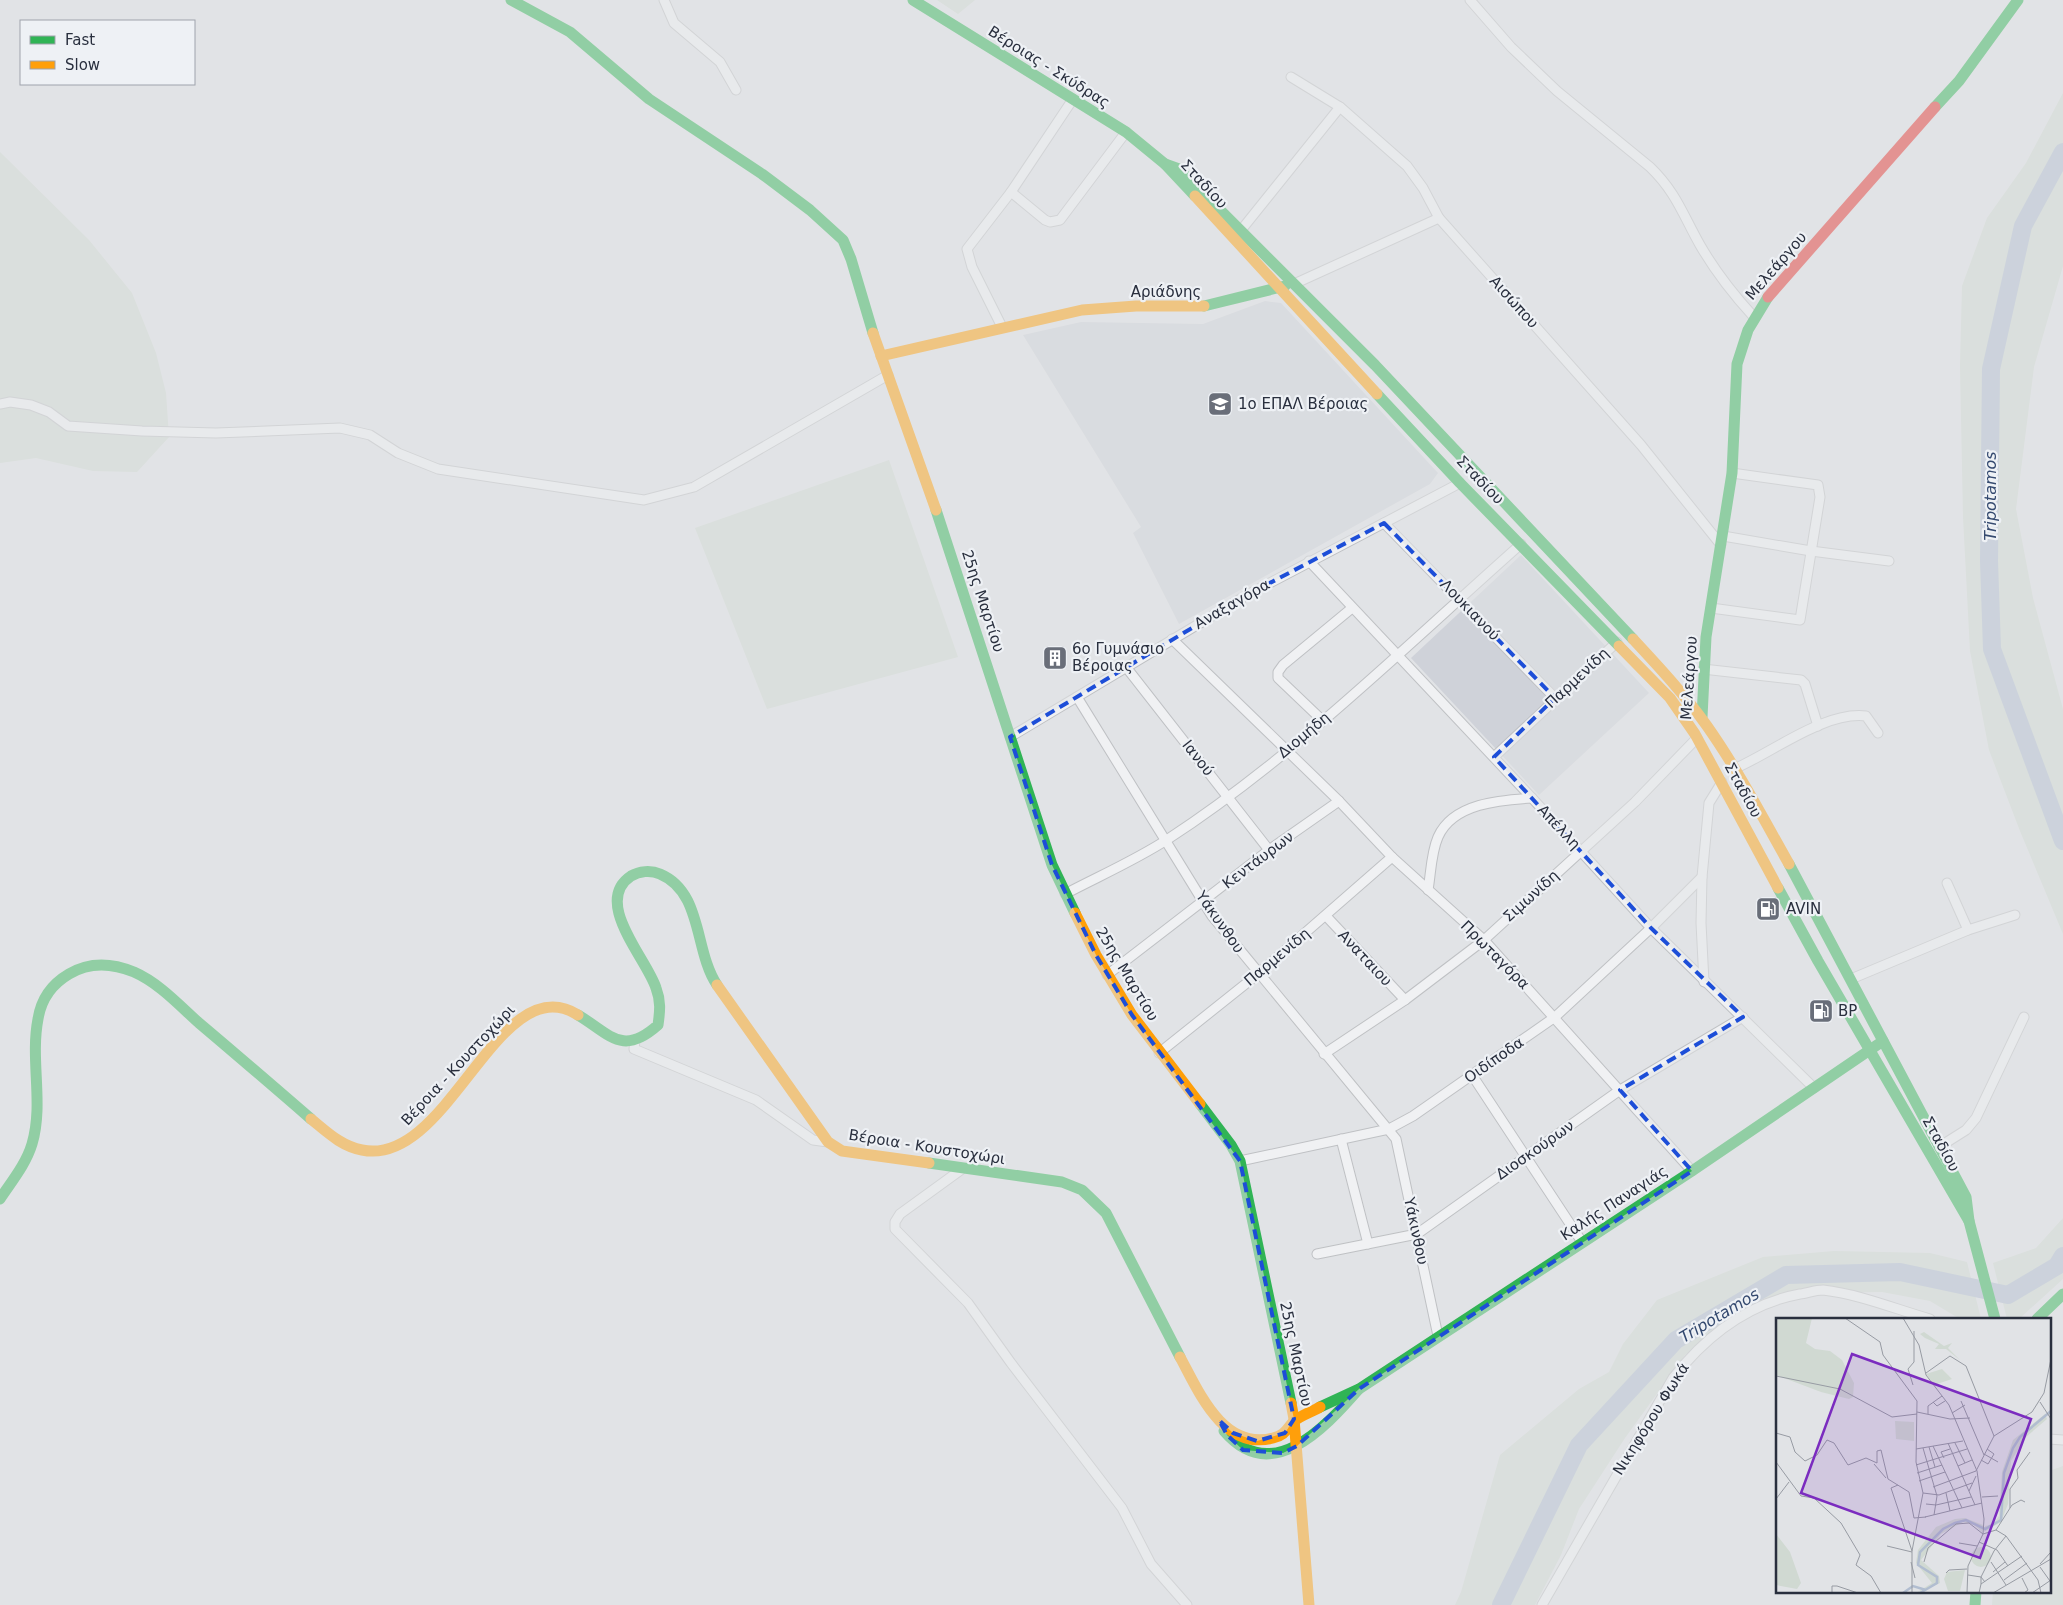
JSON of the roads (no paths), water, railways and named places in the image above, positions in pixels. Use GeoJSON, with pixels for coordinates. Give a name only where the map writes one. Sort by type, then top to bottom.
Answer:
{"type":"FeatureCollection","features":[{"type":"Feature","properties":{"kind":"street","name":"25ης Μαρτίου"},"geometry":{"type":"LineString","coordinates":[[512,0],[570,32],[648,99],[762,174],[810,210],[843,240],[851,258],[862,301],[881,356],[937,511],[1052,865],[1107,975],[1159,1053],[1231,1145],[1240,1162],[1297,1446],[1309,1605]]}},
{"type":"Feature","properties":{"kind":"street"},"geometry":{"type":"LineString","coordinates":[[664,0],[674,23],[720,62],[736,90]]}},
{"type":"Feature","properties":{"kind":"street","name":"Βέροιας - Σκύδρας"},"geometry":{"type":"LineString","coordinates":[[913,0],[1126,132],[1166,164]]}},
{"type":"Feature","properties":{"kind":"street"},"geometry":{"type":"LineString","coordinates":[[1470,0],[1511,48],[1557,91],[1663,179],[1679,203],[1699,244],[1724,284],[1753,316]]}},
{"type":"Feature","properties":{"kind":"street","name":"Μελεάργου"},"geometry":{"type":"LineString","coordinates":[[1698,738],[1702,717],[1703,668],[1732,472],[1737,364],[1740,350],[1753,316],[1778,284],[1959,81],[2018,0]]}},
{"type":"Feature","properties":{"kind":"street","name":"Αισώπου"},"geometry":{"type":"LineString","coordinates":[[1292,77],[1340,107],[1407,166],[1423,188],[1439,218],[1641,445],[1722,540]]}},
{"type":"Feature","properties":{"kind":"street"},"geometry":{"type":"LineString","coordinates":[[1002,327],[975,274],[967,251],[971,242],[1011,192],[1073,99]]}},
{"type":"Feature","properties":{"kind":"street"},"geometry":{"type":"LineString","coordinates":[[1242,230],[1340,107]]}},
{"type":"Feature","properties":{"kind":"street"},"geometry":{"type":"LineString","coordinates":[[1011,192],[1045,220],[1050,222],[1060,220],[1126,132]]}},
{"type":"Feature","properties":{"kind":"street","name":"Σταδίου"},"geometry":{"type":"LineString","coordinates":[[1166,164],[1179,169],[1375,365],[1669,678],[1702,717],[1736,768],[1852,979],[1966,1197],[1969,1221],[1980,1255],[1995,1318]]}},
{"type":"Feature","properties":{"kind":"street","name":"Σταδίου"},"geometry":{"type":"LineString","coordinates":[[1166,164],[1460,483],[1670,698],[1698,738],[1818,961],[1969,1221]]}},
{"type":"Feature","properties":{"kind":"street","name":"Αριάδνης"},"geometry":{"type":"LineString","coordinates":[[881,356],[1082,310],[1136,306],[1210,306],[1294,284],[1439,218]]}},
{"type":"Feature","properties":{"kind":"street"},"geometry":{"type":"LineString","coordinates":[[0,404],[10,402],[31,405],[49,412],[68,426],[142,431],[216,432],[340,428],[370,435],[398,453],[438,469],[644,500],[694,487],[888,375]]}},
{"type":"Feature","properties":{"kind":"street"},"geometry":{"type":"LineString","coordinates":[[1711,608],[1800,620],[1820,497],[1818,485],[1732,472]]}},
{"type":"Feature","properties":{"kind":"street","name":"Αναξαγόρα"},"geometry":{"type":"LineString","coordinates":[[1010,737],[1172,639],[1309,561],[1460,483]]}},
{"type":"Feature","properties":{"kind":"street","name":"Λουκιανού"},"geometry":{"type":"LineString","coordinates":[[1384,522],[1555,698]]}},
{"type":"Feature","properties":{"kind":"street"},"geometry":{"type":"LineString","coordinates":[[1722,540],[1889,561]]}},
{"type":"Feature","properties":{"kind":"street","name":"Διομήδη"},"geometry":{"type":"LineString","coordinates":[[1065,894],[1167,840],[1228,796],[1399,655],[1521,544]]}},
{"type":"Feature","properties":{"kind":"street","name":"Απέλλη"},"geometry":{"type":"LineString","coordinates":[[1309,561],[1581,850],[1651,928],[1814,1088]]}},
{"type":"Feature","properties":{"kind":"street"},"geometry":{"type":"LineString","coordinates":[[1322,720],[1278,678],[1278,672],[1283,665],[1352,608]]}},
{"type":"Feature","properties":{"kind":"street","name":"Πρωταγόρα"},"geometry":{"type":"LineString","coordinates":[[1172,639],[1339,801],[1392,857],[1484,940],[1692,1171]]}},
{"type":"Feature","properties":{"kind":"street","name":"Παρμενίδη"},"geometry":{"type":"LineString","coordinates":[[1494,757],[1617,642]]}},
{"type":"Feature","properties":{"kind":"street","name":"Ιανού"},"geometry":{"type":"LineString","coordinates":[[1126,667],[1269,850]]}},
{"type":"Feature","properties":{"kind":"street"},"geometry":{"type":"LineString","coordinates":[[1703,668],[1801,680],[1805,684],[1818,726]]}},
{"type":"Feature","properties":{"kind":"street","name":"Υάκυνθου"},"geometry":{"type":"LineString","coordinates":[[1077,697],[1218,924],[1324,1054],[1390,1129]]}},
{"type":"Feature","properties":{"kind":"street"},"geometry":{"type":"LineString","coordinates":[[1736,768],[1818,726],[1858,715],[1866,716],[1878,733]]}},
{"type":"Feature","properties":{"kind":"street","name":"Σιμωνίδη"},"geometry":{"type":"LineString","coordinates":[[1324,1054],[1404,1000],[1484,940],[1635,802],[1698,738]]}},
{"type":"Feature","properties":{"kind":"street"},"geometry":{"type":"LineString","coordinates":[[1704,982],[1701,923],[1702,877],[1709,803],[1722,782]]}},
{"type":"Feature","properties":{"kind":"street"},"geometry":{"type":"LineString","coordinates":[[1428,890],[1438,836],[1447,824],[1463,812],[1482,804],[1532,798]]}},
{"type":"Feature","properties":{"kind":"street","name":"Κεντάυρων"},"geometry":{"type":"LineString","coordinates":[[1107,975],[1269,850],[1339,801]]}},
{"type":"Feature","properties":{"kind":"street","name":"Παρμενίδη"},"geometry":{"type":"LineString","coordinates":[[1159,1053],[1258,974],[1392,857]]}},
{"type":"Feature","properties":{"kind":"street","name":"Βέροια - Κουστοχώρι"},"geometry":{"type":"LineString","coordinates":[[0,1199],[25,1160],[34,1137],[37,1111],[35,1033],[39,1009],[54,984],[64,975],[84,967],[113,966],[136,973],[150,981],[336,1140],[351,1148],[370,1153],[391,1149],[408,1140],[434,1115],[514,1022],[528,1012],[545,1006],[562,1006],[621,1042],[635,1041],[658,1025],[663,1009],[655,983],[618,918],[616,892],[631,875],[644,871],[654,871],[674,879],[682,890],[692,911],[698,938],[711,974],[828,1142],[842,1150],[855,1153],[1062,1182],[1073,1185],[1091,1196],[1106,1213],[1190,1375],[1219,1420],[1226,1435],[1243,1450],[1260,1454],[1278,1454],[1297,1446]]}},
{"type":"Feature","properties":{"kind":"street","name":"Οιδίποδα"},"geometry":{"type":"LineString","coordinates":[[1240,1162],[1390,1129],[1555,1017],[1651,928],[1702,877]]}},
{"type":"Feature","properties":{"kind":"street"},"geometry":{"type":"LineString","coordinates":[[1947,883],[1968,930]]}},
{"type":"Feature","properties":{"kind":"street"},"geometry":{"type":"LineString","coordinates":[[1852,979],[1968,930],[2014,915]]}},
{"type":"Feature","properties":{"kind":"street","name":"Αναταιου"},"geometry":{"type":"LineString","coordinates":[[1326,916],[1404,1000]]}},
{"type":"Feature","properties":{"kind":"street"},"geometry":{"type":"LineString","coordinates":[[1939,1147],[1966,1130],[1976,1118],[2024,1017]]}},
{"type":"Feature","properties":{"kind":"street","name":"Διοσκούρων"},"geometry":{"type":"LineString","coordinates":[[1317,1254],[1417,1234],[1620,1090],[1744,1018]]}},
{"type":"Feature","properties":{"kind":"street"},"geometry":{"type":"LineString","coordinates":[[635,1041],[634,1049],[756,1100],[813,1140],[828,1142]]}},
{"type":"Feature","properties":{"kind":"street","name":"Καλής Παναγιάς"},"geometry":{"type":"LineString","coordinates":[[1293,1422],[1342,1395],[1359,1389],[1692,1171],[1871,1051],[1883,1041]]}},
{"type":"Feature","properties":{"kind":"street"},"geometry":{"type":"LineString","coordinates":[[1472,1075],[1582,1242]]}},
{"type":"Feature","properties":{"kind":"street","name":"Υάκινθου"},"geometry":{"type":"LineString","coordinates":[[1390,1129],[1396,1139],[1438,1336]]}},
{"type":"Feature","properties":{"kind":"street"},"geometry":{"type":"LineString","coordinates":[[1341,1139],[1368,1244]]}},
{"type":"Feature","properties":{"kind":"street"},"geometry":{"type":"LineString","coordinates":[[962,1169],[900,1214],[895,1222],[895,1229],[968,1303],[1122,1508],[1131,1521],[1150,1564],[1187,1605]]}},
{"type":"Feature","properties":{"kind":"street","name":"Νικηφόρου Φωκά"},"geometry":{"type":"LineString","coordinates":[[1542,1605],[1673,1378],[1692,1354],[1712,1335],[1749,1312],[1784,1297],[1821,1290],[1880,1303],[1927,1318]]}},
{"type":"Feature","properties":{"kind":"street"},"geometry":{"type":"LineString","coordinates":[[2038,1318],[2063,1295]]}},
{"type":"Feature","properties":{"kind":"street","name":"Καλής Παναγιάς"},"geometry":{"type":"LineString","coordinates":[[1297,1446],[1348,1402],[1359,1389]]}},
{"type":"Feature","properties":{"kind":"street","name":"Βέροια - Κουστοχώρι"},"geometry":{"type":"LineString","coordinates":[[1219,1420],[1233,1433],[1257,1441],[1285,1433],[1293,1422]]}},
{"type":"Feature","properties":{"kind":"street"},"geometry":{"type":"LineString","coordinates":[[2050,1439],[2063,1440]]}},
{"type":"Feature","properties":{"kind":"street"},"geometry":{"type":"LineString","coordinates":[[1975,1605],[1976,1592]]}},
{"type":"Feature","properties":{"kind":"waterway","name":"Tripotamos"},"geometry":{"type":"LineString","coordinates":[[2063,152],[2023,226],[1991,369],[1989,561],[1992,649],[2063,841]]}},
{"type":"Feature","properties":{"kind":"waterway","name":"Tripotamos"},"geometry":{"type":"LineString","coordinates":[[1501,1605],[1579,1445],[1676,1340],[1786,1275],[1900,1272],[2008,1295],[2057,1266],[2063,1256]]}},
{"type":"Feature","properties":{"kind":"place","name":"1ο ΕΠΑΛ Βέροιας"},"geometry":{"type":"Point","coordinates":[1220,404]}},
{"type":"Feature","properties":{"kind":"place","name":"6ο Γυμνάσιο Βέροιας"},"geometry":{"type":"Point","coordinates":[1055,658]}},
{"type":"Feature","properties":{"kind":"place","name":"AVIN"},"geometry":{"type":"Point","coordinates":[1768,909]}},
{"type":"Feature","properties":{"kind":"place","name":"BP"},"geometry":{"type":"Point","coordinates":[1821,1011]}}]}
